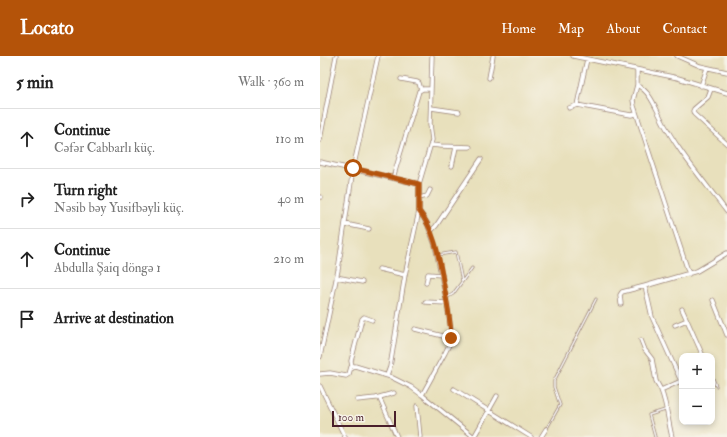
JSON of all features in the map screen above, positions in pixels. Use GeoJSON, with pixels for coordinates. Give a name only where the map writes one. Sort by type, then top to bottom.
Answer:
{"type":"FeatureCollection","features":[{"type":"Feature","properties":{"kind":"street"},"geometry":{"type":"LineString","coordinates":[[320,140],[336,56]]}},
{"type":"Feature","properties":{"kind":"street"},"geometry":{"type":"LineString","coordinates":[[320,357],[336,277],[353,168],[378,56]]}},
{"type":"Feature","properties":{"kind":"street"},"geometry":{"type":"LineString","coordinates":[[387,375],[390,367],[405,275],[419,211],[419,184],[431,145],[430,108],[432,89],[432,56]]}},
{"type":"Feature","properties":{"kind":"street"},"geometry":{"type":"LineString","coordinates":[[490,78],[493,56]]}},
{"type":"Feature","properties":{"kind":"street"},"geometry":{"type":"LineString","coordinates":[[573,56],[678,78],[727,93]]}},
{"type":"Feature","properties":{"kind":"street"},"geometry":{"type":"LineString","coordinates":[[677,56],[707,68],[727,72]]}},
{"type":"Feature","properties":{"kind":"street"},"geometry":{"type":"LineString","coordinates":[[577,105],[587,59]]}},
{"type":"Feature","properties":{"kind":"street"},"geometry":{"type":"LineString","coordinates":[[701,86],[707,68]]}},
{"type":"Feature","properties":{"kind":"street"},"geometry":{"type":"LineString","coordinates":[[637,70],[633,100],[636,114],[689,274]]}},
{"type":"Feature","properties":{"kind":"street"},"geometry":{"type":"LineString","coordinates":[[393,178],[421,90],[419,83],[401,79]]}},
{"type":"Feature","properties":{"kind":"street"},"geometry":{"type":"LineString","coordinates":[[636,85],[641,87],[648,94],[668,132],[727,212]]}},
{"type":"Feature","properties":{"kind":"street"},"geometry":{"type":"LineString","coordinates":[[421,90],[432,89]]}},
{"type":"Feature","properties":{"kind":"street"},"geometry":{"type":"LineString","coordinates":[[711,89],[708,97],[693,111],[694,114],[727,144]]}},
{"type":"Feature","properties":{"kind":"street"},"geometry":{"type":"LineString","coordinates":[[569,108],[577,105],[631,115],[636,114]]}},
{"type":"Feature","properties":{"kind":"street"},"geometry":{"type":"LineString","coordinates":[[430,108],[458,112]]}},
{"type":"Feature","properties":{"kind":"street"},"geometry":{"type":"LineString","coordinates":[[431,145],[470,147]]}},
{"type":"Feature","properties":{"kind":"street"},"geometry":{"type":"LineString","coordinates":[[452,166],[456,147]]}},
{"type":"Feature","properties":{"kind":"street"},"geometry":{"type":"LineString","coordinates":[[431,231],[436,226],[481,159]]}},
{"type":"Feature","properties":{"kind":"street"},"geometry":{"type":"LineString","coordinates":[[320,162],[353,168],[419,184]]}},
{"type":"Feature","properties":{"kind":"street"},"geometry":{"type":"LineString","coordinates":[[419,198],[427,196],[430,190]]}},
{"type":"Feature","properties":{"kind":"street"},"geometry":{"type":"LineString","coordinates":[[419,211],[424,217],[431,231],[438,255],[447,304],[451,338],[445,353],[422,395]]}},
{"type":"Feature","properties":{"kind":"street"},"geometry":{"type":"LineString","coordinates":[[344,224],[369,229]]}},
{"type":"Feature","properties":{"kind":"street"},"geometry":{"type":"LineString","coordinates":[[621,304],[620,295],[622,292],[689,274],[710,265],[727,253]]}},
{"type":"Feature","properties":{"kind":"street"},"geometry":{"type":"LineString","coordinates":[[379,269],[405,275]]}},
{"type":"Feature","properties":{"kind":"street"},"geometry":{"type":"LineString","coordinates":[[426,283],[428,274],[442,275]]}},
{"type":"Feature","properties":{"kind":"street"},"geometry":{"type":"LineString","coordinates":[[336,277],[362,282]]}},
{"type":"Feature","properties":{"kind":"street"},"geometry":{"type":"LineString","coordinates":[[645,286],[650,313],[679,377]]}},
{"type":"Feature","properties":{"kind":"street"},"geometry":{"type":"LineString","coordinates":[[713,300],[727,335]]}},
{"type":"Feature","properties":{"kind":"street"},"geometry":{"type":"LineString","coordinates":[[425,302],[447,304]]}},
{"type":"Feature","properties":{"kind":"street"},"geometry":{"type":"LineString","coordinates":[[682,309],[702,353]]}},
{"type":"Feature","properties":{"kind":"street"},"geometry":{"type":"LineString","coordinates":[[320,374],[330,373],[346,376],[349,374],[362,319],[372,320]]}},
{"type":"Feature","properties":{"kind":"street"},"geometry":{"type":"LineString","coordinates":[[675,325],[687,320]]}},
{"type":"Feature","properties":{"kind":"street"},"geometry":{"type":"LineString","coordinates":[[415,329],[451,338]]}},
{"type":"Feature","properties":{"kind":"street"},"geometry":{"type":"LineString","coordinates":[[641,340],[645,350],[652,359],[656,381],[661,390],[667,409],[672,437]]}},
{"type":"Feature","properties":{"kind":"street"},"geometry":{"type":"LineString","coordinates":[[352,366],[387,375],[422,395],[474,437],[497,396]]}},
{"type":"Feature","properties":{"kind":"street"},"geometry":{"type":"LineString","coordinates":[[661,390],[679,382]]}},
{"type":"Feature","properties":{"kind":"street"},"geometry":{"type":"LineString","coordinates":[[320,386],[345,437]]}},
{"type":"Feature","properties":{"kind":"street"},"geometry":{"type":"LineString","coordinates":[[454,389],[531,437]]}},
{"type":"Feature","properties":{"kind":"street"},"geometry":{"type":"LineString","coordinates":[[357,400],[394,394]]}},
{"type":"Feature","properties":{"kind":"street"},"geometry":{"type":"LineString","coordinates":[[379,397],[397,437]]}},
{"type":"Feature","properties":{"kind":"street"},"geometry":{"type":"LineString","coordinates":[[417,406],[420,437]]}},
{"type":"Feature","properties":{"kind":"street"},"geometry":{"type":"LineString","coordinates":[[541,437],[546,429]]}},
{"type":"Feature","properties":{"kind":"lane"},"geometry":{"type":"LineString","coordinates":[[438,255],[456,252],[462,281]]}},
{"type":"Feature","properties":{"kind":"lane"},"geometry":{"type":"LineString","coordinates":[[446,298],[453,294],[472,268]]}},
{"type":"Feature","properties":{"kind":"lane"},"geometry":{"type":"LineString","coordinates":[[546,429],[560,405],[554,387],[554,381],[596,299]]}},
{"type":"Feature","properties":{"kind":"lane"},"geometry":{"type":"LineString","coordinates":[[655,437],[650,416],[667,409]]}},
{"type":"Feature","properties":{"kind":"route"},"geometry":{"type":"LineString","coordinates":[[353,168],[419,184],[419,211],[424,217],[431,231],[438,255],[447,304],[451,338]]}}]}
